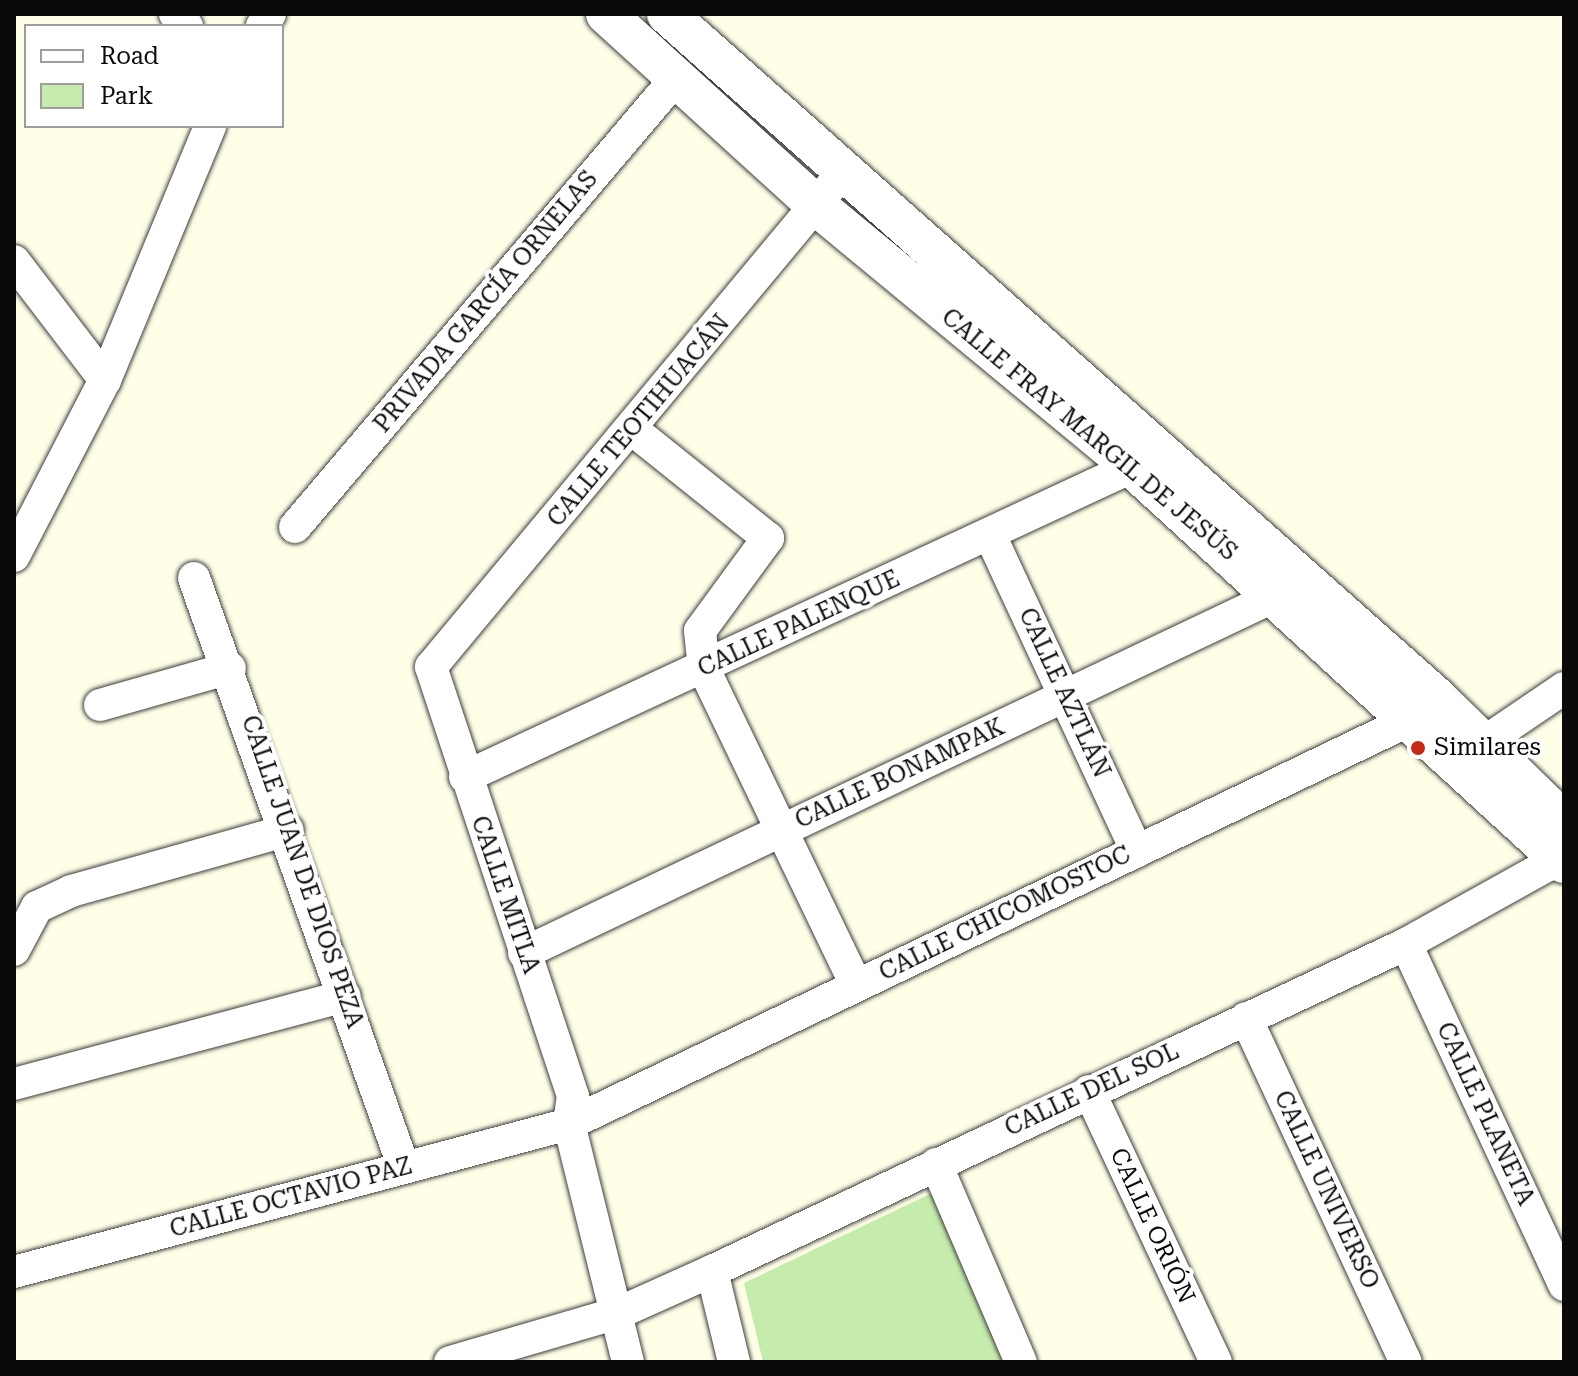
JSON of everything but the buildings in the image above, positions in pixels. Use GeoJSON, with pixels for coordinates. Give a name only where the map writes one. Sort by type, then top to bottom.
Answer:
{"type":"FeatureCollection","features":[{"type":"Feature","properties":{"kind":"street","name":"CALLE FRAY MARGIL DE JESÚS"},"geometry":{"type":"LineString","coordinates":[[606,14],[817,206],[1132,467],[1275,596],[1422,709]]}},
{"type":"Feature","properties":{"kind":"street","name":"CALLE FRAY MARGIL DE JESÚS"},"geometry":{"type":"LineString","coordinates":[[667,14],[843,172],[1422,709],[1563,850]]}},
{"type":"Feature","properties":{"kind":"street","name":"PRIVADA GARCÍA ORNELAS"},"geometry":{"type":"LineString","coordinates":[[295,527],[677,77]]}},
{"type":"Feature","properties":{"kind":"street"},"geometry":{"type":"LineString","coordinates":[[14,556],[105,380],[209,128]]}},
{"type":"Feature","properties":{"kind":"street","name":"CALLE TEOTIHUACÁN"},"geometry":{"type":"LineString","coordinates":[[431,667],[633,430],[843,172]]}},
{"type":"Feature","properties":{"kind":"street"},"geometry":{"type":"LineString","coordinates":[[14,261],[105,380]]}},
{"type":"Feature","properties":{"kind":"street"},"geometry":{"type":"LineString","coordinates":[[633,430],[768,538],[700,631],[704,669],[856,985]]}},
{"type":"Feature","properties":{"kind":"street","name":"CALLE PALENQUE"},"geometry":{"type":"LineString","coordinates":[[465,777],[704,669],[1132,467]]}},
{"type":"Feature","properties":{"kind":"street","name":"CALLE AZTLÁN"},"geometry":{"type":"LineString","coordinates":[[990,535],[1137,851]]}},
{"type":"Feature","properties":{"kind":"street","name":"CALLE JUAN DE DIOS PEZA"},"geometry":{"type":"LineString","coordinates":[[194,578],[288,830],[404,1168]]}},
{"type":"Feature","properties":{"kind":"street","name":"CALLE BONAMPAK"},"geometry":{"type":"LineString","coordinates":[[524,953],[1275,596]]}},
{"type":"Feature","properties":{"kind":"street","name":"CALLE MITLA"},"geometry":{"type":"LineString","coordinates":[[431,667],[573,1096],[569,1124]]}},
{"type":"Feature","properties":{"kind":"street"},"geometry":{"type":"LineString","coordinates":[[100,705],[230,668]]}},
{"type":"Feature","properties":{"kind":"street"},"geometry":{"type":"LineString","coordinates":[[1468,752],[1564,688]]}},
{"type":"Feature","properties":{"kind":"street","name":"CALLE CHICOMOSTOC"},"geometry":{"type":"LineString","coordinates":[[569,1124],[1137,851],[1422,709]]}},
{"type":"Feature","properties":{"kind":"street"},"geometry":{"type":"LineString","coordinates":[[14,950],[37,907],[288,830]]}},
{"type":"Feature","properties":{"kind":"street","name":"CALLE DEL SOL"},"geometry":{"type":"LineString","coordinates":[[450,1362],[618,1313],[712,1271],[1406,944],[1563,850]]}},
{"type":"Feature","properties":{"kind":"street","name":"CALLE PLANETA"},"geometry":{"type":"LineString","coordinates":[[1406,944],[1564,1285]]}},
{"type":"Feature","properties":{"kind":"street"},"geometry":{"type":"LineString","coordinates":[[14,1084],[345,996]]}},
{"type":"Feature","properties":{"kind":"street","name":"CALLE UNIVERSO"},"geometry":{"type":"LineString","coordinates":[[1246,1018],[1406,1362]]}},
{"type":"Feature","properties":{"kind":"street","name":"CALLE ORIÓN"},"geometry":{"type":"LineString","coordinates":[[1089,1091],[1216,1362]]}},
{"type":"Feature","properties":{"kind":"street"},"geometry":{"type":"LineString","coordinates":[[569,1124],[628,1362]]}},
{"type":"Feature","properties":{"kind":"street","name":"CALLE OCTAVIO PAZ"},"geometry":{"type":"LineString","coordinates":[[14,1272],[569,1124]]}},
{"type":"Feature","properties":{"kind":"street"},"geometry":{"type":"LineString","coordinates":[[936,1164],[1021,1362]]}},
{"type":"Feature","properties":{"kind":"street"},"geometry":{"type":"LineString","coordinates":[[712,1271],[734,1362]]}},
{"type":"Feature","properties":{"kind":"green space"},"geometry":{"type":"Polygon","coordinates":[[[932,1193],[1008,1362],[763,1362],[744,1283],[932,1193]]]}},
{"type":"Feature","properties":{"kind":"place","name":"Similares"},"geometry":{"type":"Point","coordinates":[1418,748]}}]}
